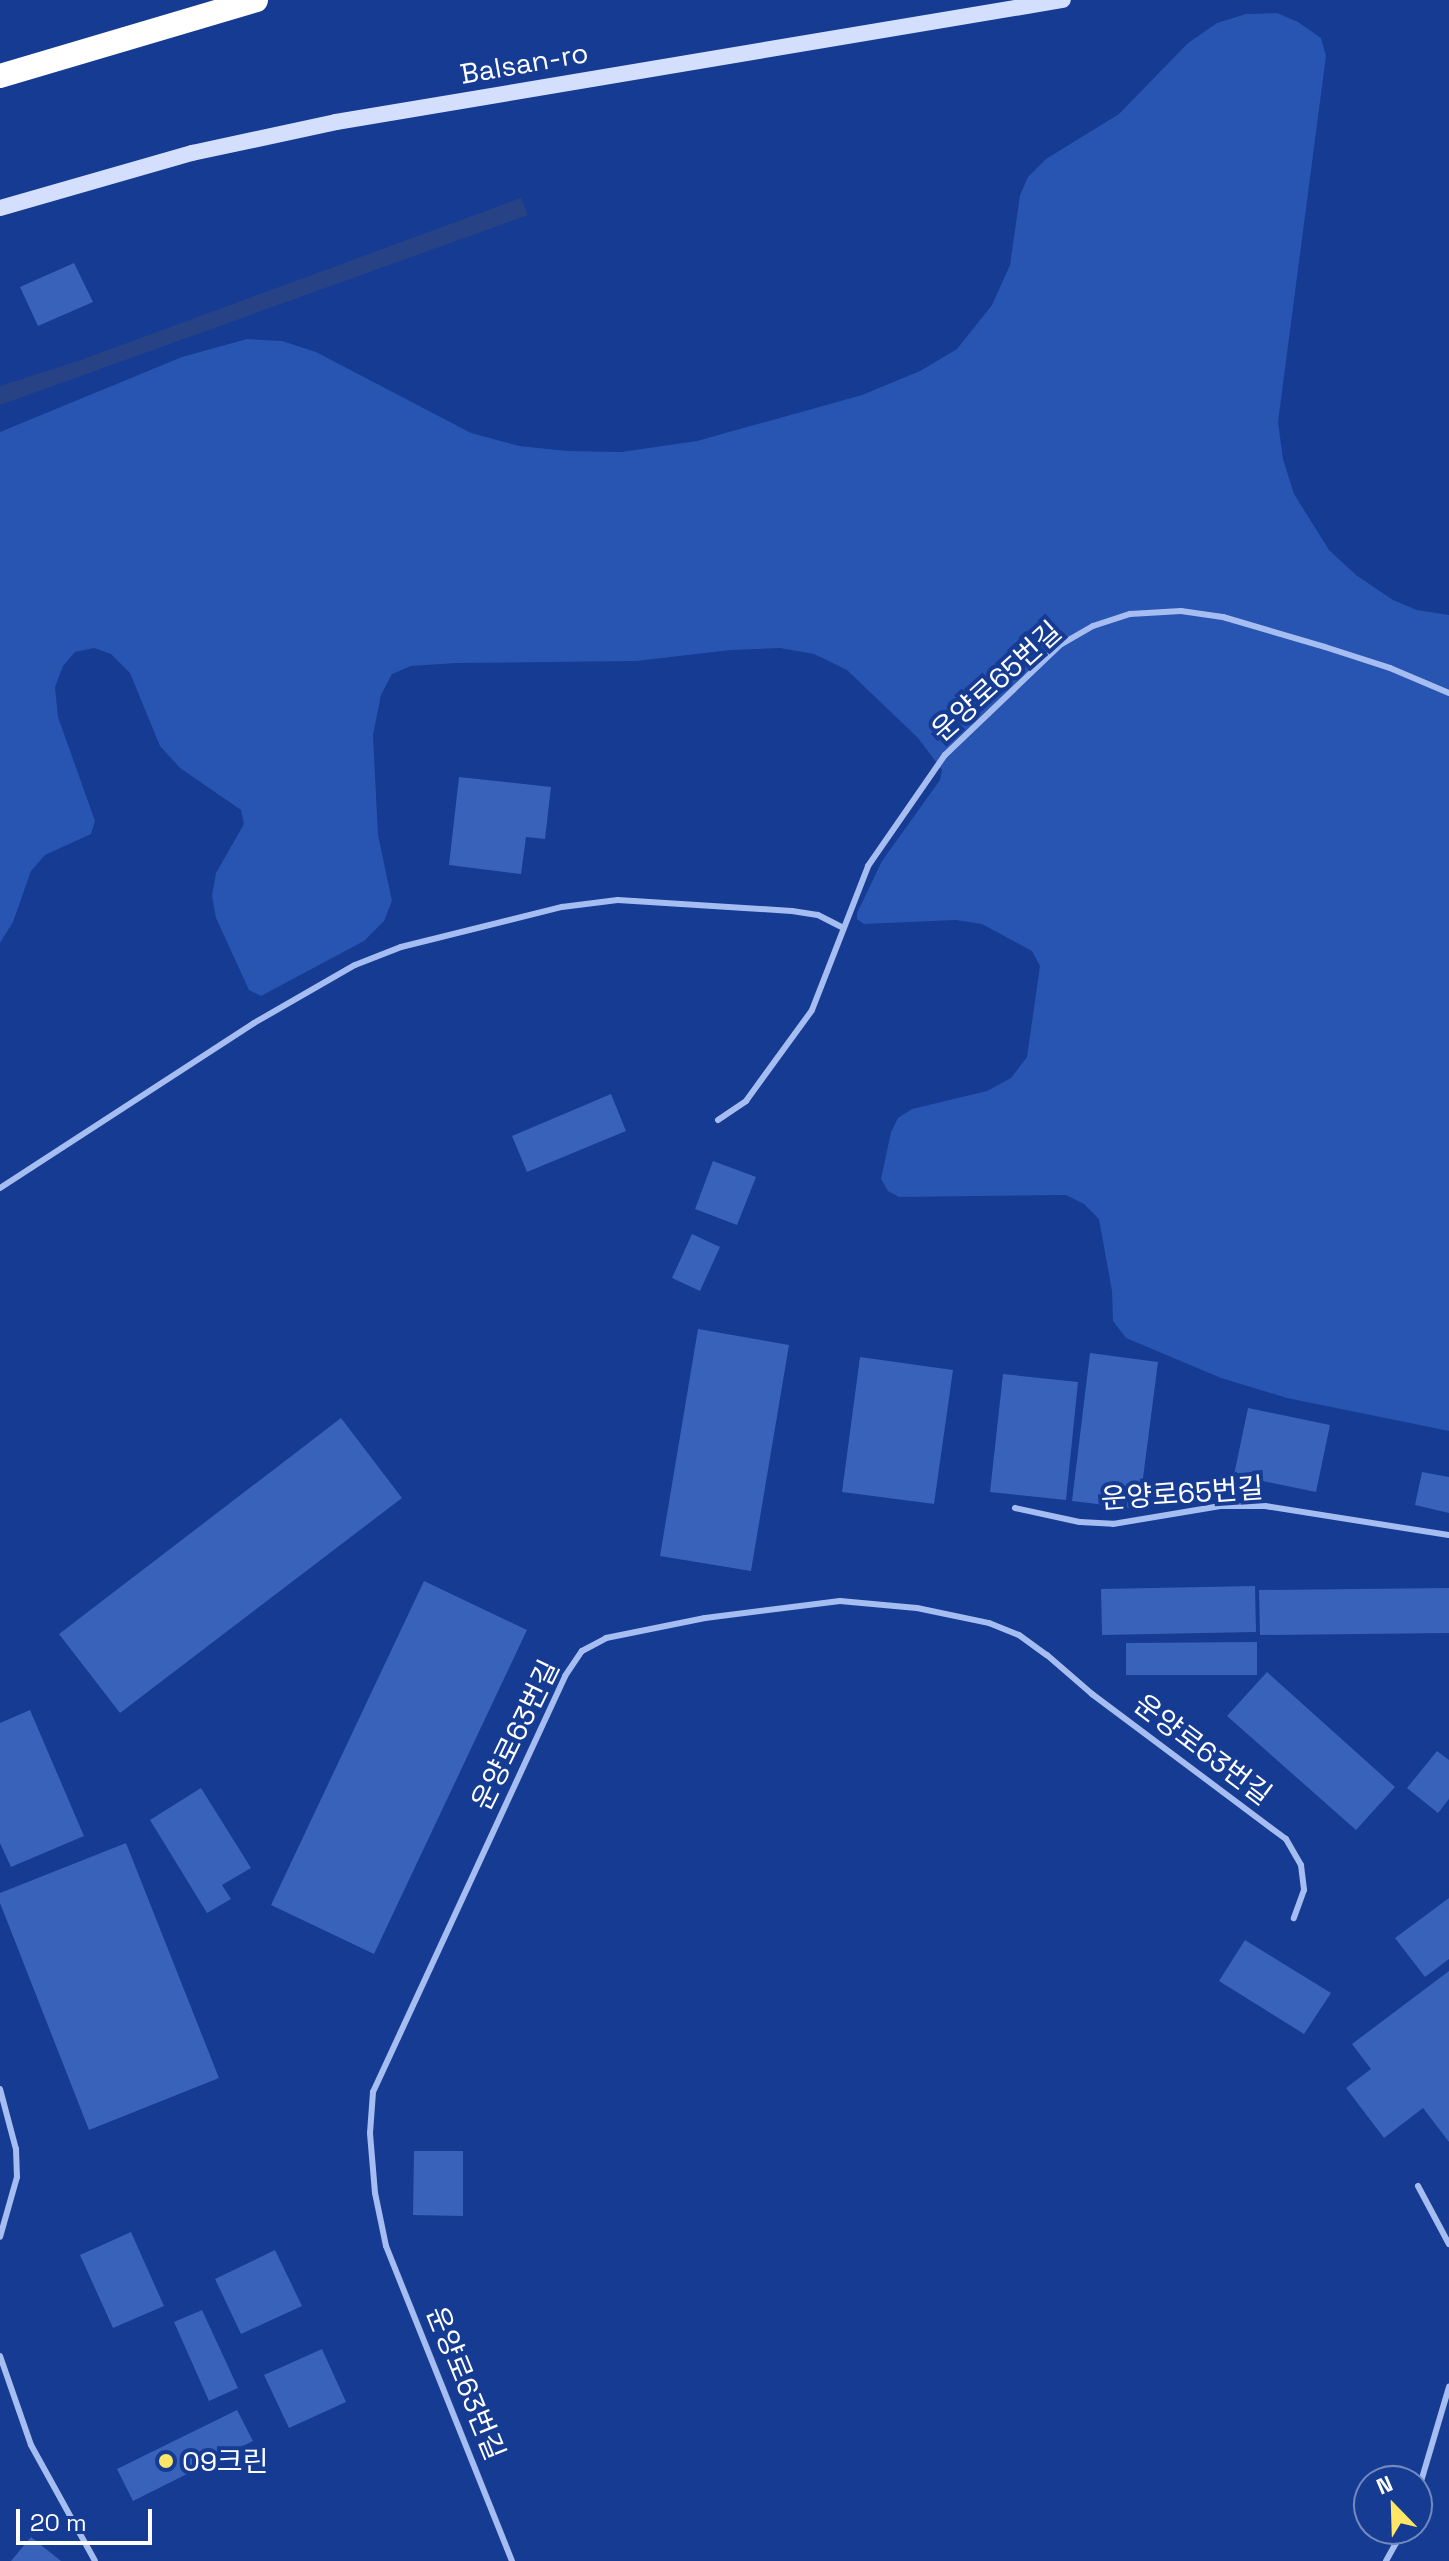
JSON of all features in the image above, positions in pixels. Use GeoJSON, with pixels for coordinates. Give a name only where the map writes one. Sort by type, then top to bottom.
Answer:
{"type":"FeatureCollection","features":[{"type":"Feature","properties":{"kind":"highway"},"geometry":{"type":"LineString","coordinates":[[0,76],[256,0]]}},
{"type":"Feature","properties":{"kind":"street","name":"Balsan-ro"},"geometry":{"type":"LineString","coordinates":[[0,208],[192,153],[336,122],[1063,0]]}},
{"type":"Feature","properties":{"kind":"lane","name":"운양로65번길"},"geometry":{"type":"LineString","coordinates":[[718,1120],[746,1101],[812,1010],[868,866],[945,755],[1060,645],[1093,626],[1130,614],[1181,611],[1223,617],[1390,668],[1449,693]]}},
{"type":"Feature","properties":{"kind":"lane"},"geometry":{"type":"LineString","coordinates":[[0,1188],[254,1023],[355,965],[401,947],[562,907],[618,900],[792,911],[818,915],[842,927]]}},
{"type":"Feature","properties":{"kind":"lane","name":"운양로65번길"},"geometry":{"type":"LineString","coordinates":[[1015,1508],[1080,1522],[1113,1524],[1221,1506],[1265,1506],[1449,1535]]}},
{"type":"Feature","properties":{"kind":"lane","name":"운양로63번길"},"geometry":{"type":"LineString","coordinates":[[512,2561],[386,2246],[375,2193],[370,2133],[373,2092],[565,1676],[582,1651],[606,1638],[705,1618],[840,1601],[917,1608],[989,1623],[1019,1635],[1047,1655],[1104,1703],[1286,1839],[1301,1865],[1304,1890],[1294,1918]]}},
{"type":"Feature","properties":{"kind":"lane"},"geometry":{"type":"LineString","coordinates":[[0,2089],[16,2149],[17,2177],[0,2237]]}},
{"type":"Feature","properties":{"kind":"lane"},"geometry":{"type":"LineString","coordinates":[[1418,2186],[1449,2244]]}},
{"type":"Feature","properties":{"kind":"lane"},"geometry":{"type":"LineString","coordinates":[[0,2356],[2,2373],[31,2445],[95,2561]]}},
{"type":"Feature","properties":{"kind":"lane"},"geometry":{"type":"LineString","coordinates":[[1426,2465],[1449,2387]]}},
{"type":"Feature","properties":{"kind":"shaded area"},"geometry":{"type":"Polygon","coordinates":[[[1277,13],[1298,22],[1321,38],[1326,56],[1278,422],[1283,459],[1294,494],[1329,550],[1356,575],[1393,600],[1417,610],[1449,615],[1449,1431],[1287,1398],[1221,1378],[1126,1338],[1113,1321],[1112,1291],[1099,1219],[1084,1204],[1066,1195],[899,1197],[888,1191],[881,1179],[891,1132],[898,1118],[912,1109],[987,1091],[1011,1078],[1027,1057],[1040,966],[1032,951],[982,924],[956,920],[864,924],[857,919],[882,861],[940,780],[942,770],[918,738],[847,670],[814,654],[780,648],[731,650],[636,661],[456,663],[411,666],[392,674],[381,695],[373,735],[378,835],[392,901],[384,921],[364,941],[261,996],[249,990],[216,918],[212,896],[216,873],[244,824],[241,810],[180,768],[160,746],[130,673],[111,654],[94,648],[75,652],[63,666],[55,687],[58,717],[95,821],[91,834],[45,855],[31,871],[13,922],[0,943],[0,432],[182,357],[247,339],[282,341],[316,352],[471,433],[519,446],[567,451],[621,452],[697,441],[862,395],[920,371],[957,349],[992,305],[1010,265],[1020,195],[1028,177],[1046,159],[1119,114],[1188,43],[1217,23],[1246,14],[1277,13]]]}},
{"type":"Feature","properties":{"kind":"shaded area"},"geometry":{"type":"Polygon","coordinates":[[[521,198],[528,215],[0,405],[0,386],[81,360],[521,198]]]}},
{"type":"Feature","properties":{"kind":"building"},"geometry":{"type":"Polygon","coordinates":[[[74,263],[93,302],[38,326],[20,287],[74,263]]]}},
{"type":"Feature","properties":{"kind":"building"},"geometry":{"type":"Polygon","coordinates":[[[459,777],[551,787],[545,839],[526,837],[521,874],[449,865],[459,777]]]}},
{"type":"Feature","properties":{"kind":"building"},"geometry":{"type":"Polygon","coordinates":[[[611,1094],[626,1131],[527,1172],[512,1136],[611,1094]]]}},
{"type":"Feature","properties":{"kind":"building"},"geometry":{"type":"Polygon","coordinates":[[[713,1161],[756,1177],[737,1225],[695,1209],[713,1161]]]}},
{"type":"Feature","properties":{"kind":"building"},"geometry":{"type":"Polygon","coordinates":[[[692,1234],[720,1247],[700,1291],[672,1278],[692,1234]]]}},
{"type":"Feature","properties":{"kind":"building"},"geometry":{"type":"Polygon","coordinates":[[[698,1329],[789,1345],[751,1571],[660,1556],[698,1329]]]}},
{"type":"Feature","properties":{"kind":"building"},"geometry":{"type":"Polygon","coordinates":[[[1090,1353],[1158,1362],[1139,1509],[1072,1501],[1090,1353]]]}},
{"type":"Feature","properties":{"kind":"building"},"geometry":{"type":"Polygon","coordinates":[[[860,1357],[953,1370],[934,1504],[842,1492],[860,1357]]]}},
{"type":"Feature","properties":{"kind":"building"},"geometry":{"type":"Polygon","coordinates":[[[1003,1374],[1078,1382],[1066,1500],[990,1492],[1003,1374]]]}},
{"type":"Feature","properties":{"kind":"building"},"geometry":{"type":"Polygon","coordinates":[[[1248,1408],[1330,1425],[1316,1492],[1234,1475],[1248,1408]]]}},
{"type":"Feature","properties":{"kind":"building"},"geometry":{"type":"Polygon","coordinates":[[[341,1418],[402,1498],[120,1713],[59,1634],[341,1418]]]}},
{"type":"Feature","properties":{"kind":"building"},"geometry":{"type":"Polygon","coordinates":[[[1422,1472],[1449,1477],[1449,1513],[1415,1505],[1422,1472]]]}},
{"type":"Feature","properties":{"kind":"building"},"geometry":{"type":"Polygon","coordinates":[[[424,1581],[527,1630],[374,1954],[271,1905],[424,1581]]]}},
{"type":"Feature","properties":{"kind":"building"},"geometry":{"type":"Polygon","coordinates":[[[1255,1586],[1256,1632],[1102,1635],[1101,1589],[1255,1586]]]}},
{"type":"Feature","properties":{"kind":"building"},"geometry":{"type":"Polygon","coordinates":[[[1449,1588],[1449,1633],[1260,1635],[1259,1590],[1449,1588]]]}},
{"type":"Feature","properties":{"kind":"building"},"geometry":{"type":"Polygon","coordinates":[[[1257,1642],[1257,1675],[1126,1675],[1126,1643],[1257,1642]]]}},
{"type":"Feature","properties":{"kind":"building"},"geometry":{"type":"Polygon","coordinates":[[[1267,1672],[1395,1787],[1356,1830],[1227,1716],[1267,1672]]]}},
{"type":"Feature","properties":{"kind":"building"},"geometry":{"type":"Polygon","coordinates":[[[30,1710],[84,1836],[11,1867],[0,1843],[0,1723],[30,1710]]]}},
{"type":"Feature","properties":{"kind":"building"},"geometry":{"type":"Polygon","coordinates":[[[1437,1751],[1449,1760],[1449,1799],[1438,1813],[1407,1788],[1437,1751]]]}},
{"type":"Feature","properties":{"kind":"building"},"geometry":{"type":"Polygon","coordinates":[[[201,1788],[251,1868],[222,1885],[231,1899],[207,1913],[150,1820],[201,1788]]]}},
{"type":"Feature","properties":{"kind":"building"},"geometry":{"type":"Polygon","coordinates":[[[126,1843],[219,2078],[89,2130],[0,1903],[0,1893],[126,1843]]]}},
{"type":"Feature","properties":{"kind":"building"},"geometry":{"type":"Polygon","coordinates":[[[1449,1898],[1449,1959],[1425,1977],[1395,1938],[1449,1898]]]}},
{"type":"Feature","properties":{"kind":"building"},"geometry":{"type":"Polygon","coordinates":[[[1245,1940],[1331,1993],[1304,2034],[1219,1981],[1245,1940]]]}},
{"type":"Feature","properties":{"kind":"building"},"geometry":{"type":"Polygon","coordinates":[[[1449,1971],[1449,2142],[1423,2108],[1384,2138],[1346,2088],[1371,2069],[1352,2044],[1449,1971]]]}},
{"type":"Feature","properties":{"kind":"building"},"geometry":{"type":"Polygon","coordinates":[[[414,2151],[463,2151],[463,2216],[413,2215],[414,2151]]]}},
{"type":"Feature","properties":{"kind":"building"},"geometry":{"type":"Polygon","coordinates":[[[131,2232],[164,2306],[113,2328],[80,2255],[131,2232]]]}},
{"type":"Feature","properties":{"kind":"building"},"geometry":{"type":"Polygon","coordinates":[[[275,2250],[302,2306],[241,2334],[215,2279],[275,2250]]]}},
{"type":"Feature","properties":{"kind":"building"},"geometry":{"type":"Polygon","coordinates":[[[202,2310],[238,2388],[209,2401],[174,2322],[202,2310]]]}},
{"type":"Feature","properties":{"kind":"building"},"geometry":{"type":"Polygon","coordinates":[[[322,2349],[346,2402],[289,2428],[264,2375],[322,2349]]]}},
{"type":"Feature","properties":{"kind":"building"},"geometry":{"type":"Polygon","coordinates":[[[237,2410],[253,2441],[133,2501],[117,2469],[237,2410]]]}},
{"type":"Feature","properties":{"kind":"building"},"geometry":{"type":"Polygon","coordinates":[[[31,2537],[61,2561],[11,2561],[31,2537]]]}},
{"type":"Feature","properties":{"kind":"place","name":"09크린"},"geometry":{"type":"Point","coordinates":[166,2461]}}]}
